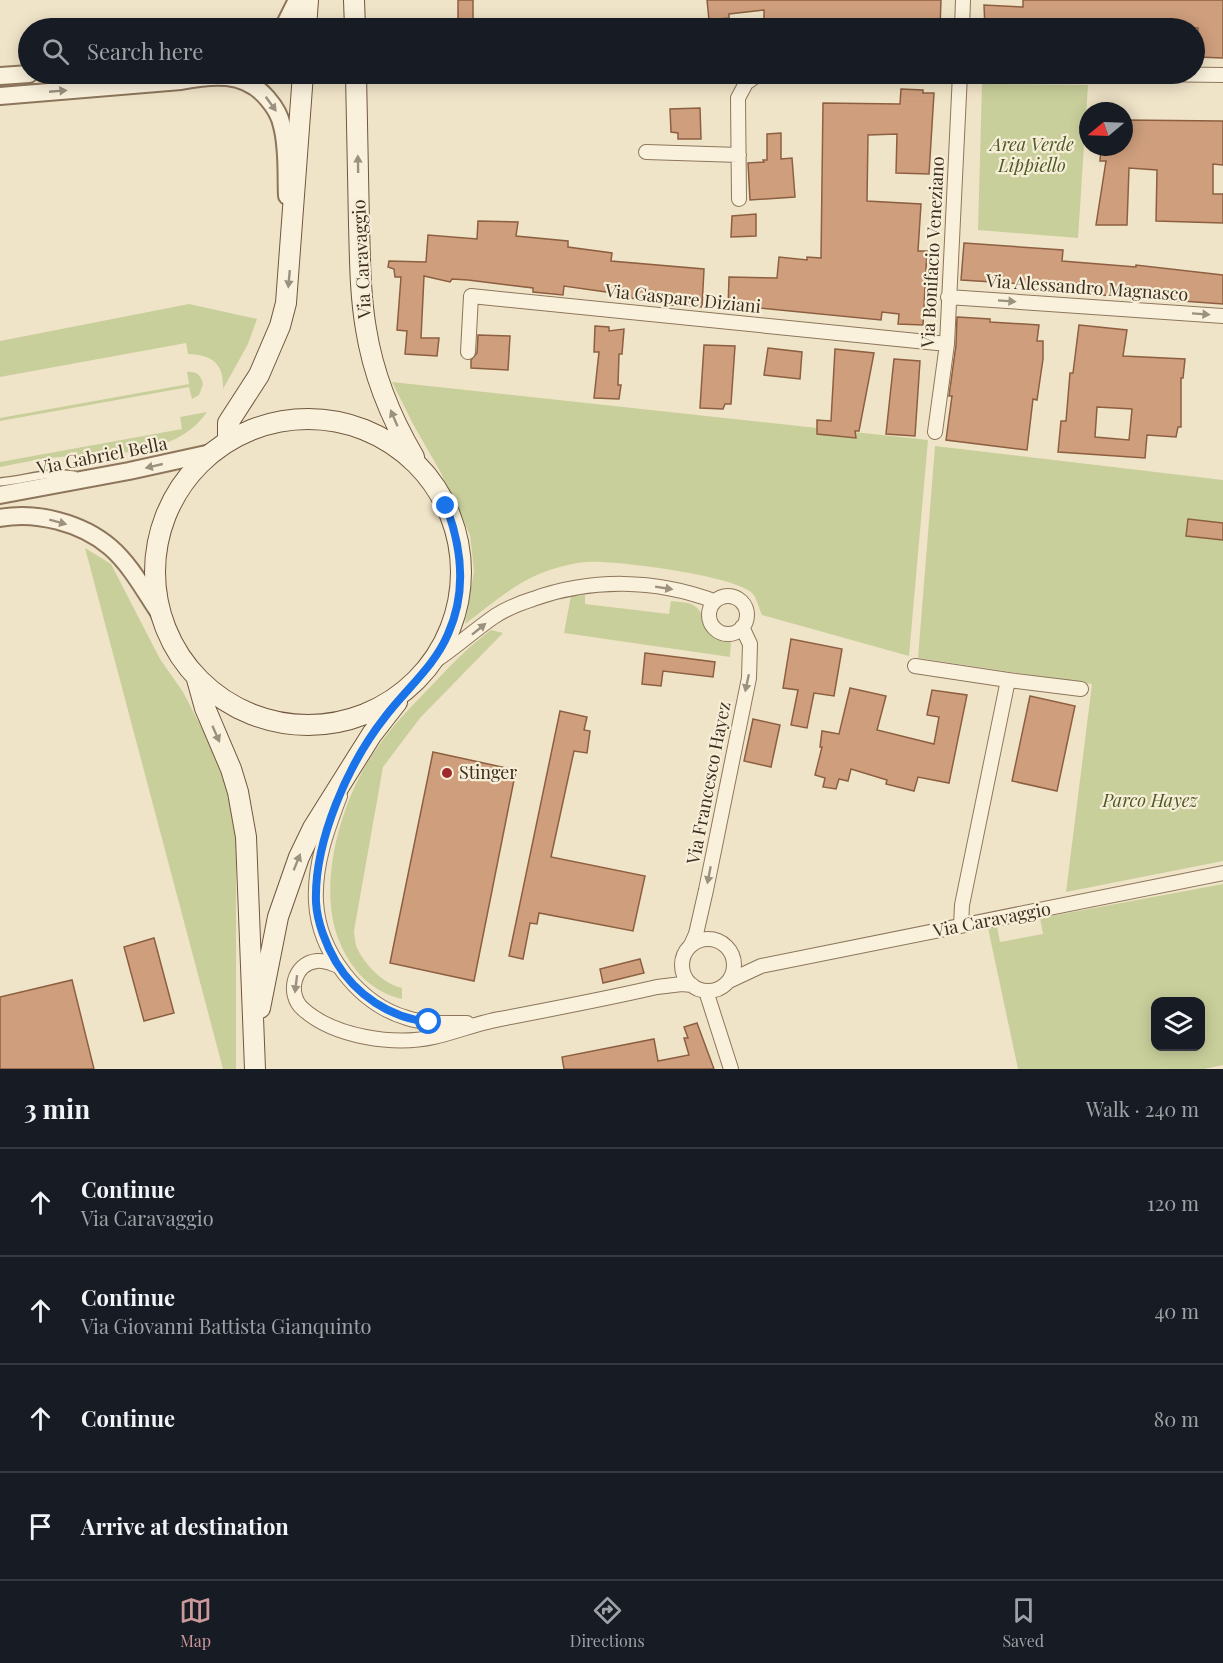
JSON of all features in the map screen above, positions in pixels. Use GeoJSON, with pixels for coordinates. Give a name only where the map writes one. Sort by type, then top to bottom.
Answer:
{"type":"FeatureCollection","features":[{"type":"Feature","properties":{"kind":"main road"},"geometry":{"type":"LineString","coordinates":[[307,18],[308,0]]}},
{"type":"Feature","properties":{"kind":"main road"},"geometry":{"type":"LineString","coordinates":[[354,0],[355,18]]}},
{"type":"Feature","properties":{"kind":"main road"},"geometry":{"type":"LineString","coordinates":[[228,441],[228,423],[260,375],[280,326],[286,303],[302,84]]}},
{"type":"Feature","properties":{"kind":"main road","name":"Via Caravaggio"},"geometry":{"type":"LineString","coordinates":[[356,84],[361,274],[366,329],[371,353],[387,401],[421,469]]}},
{"type":"Feature","properties":{"kind":"main road"},"geometry":{"type":"LineString","coordinates":[[254,1049],[269,955],[278,917],[313,828],[380,723],[432,663],[448,634],[456,613],[461,569],[459,548],[446,506],[435,487],[404,453],[364,430],[318,419],[283,421],[249,430],[211,453],[181,486],[170,505],[162,526],[155,570],[160,614],[177,652],[197,679],[219,698],[244,712],[272,722],[301,726],[330,725],[358,718],[384,706],[408,689]]}},
{"type":"Feature","properties":{"kind":"main road"},"geometry":{"type":"LineString","coordinates":[[197,679],[205,708],[231,769],[238,792],[246,837],[250,991],[255,1069]]}},
{"type":"Feature","properties":{"kind":"street"},"geometry":{"type":"LineString","coordinates":[[288,18],[297,0]]}},
{"type":"Feature","properties":{"kind":"street"},"geometry":{"type":"LineString","coordinates":[[962,18],[963,0]]}},
{"type":"Feature","properties":{"kind":"street"},"geometry":{"type":"LineString","coordinates":[[0,76],[18,75]]}},
{"type":"Feature","properties":{"kind":"street"},"geometry":{"type":"LineString","coordinates":[[1205,75],[1223,75]]}},
{"type":"Feature","properties":{"kind":"street"},"geometry":{"type":"LineString","coordinates":[[0,96],[145,84]]}},
{"type":"Feature","properties":{"kind":"street"},"geometry":{"type":"LineString","coordinates":[[252,84],[273,105],[283,128],[291,252]]}},
{"type":"Feature","properties":{"kind":"street"},"geometry":{"type":"LineString","coordinates":[[739,199],[738,98],[745,84]]}},
{"type":"Feature","properties":{"kind":"street","name":"Via Bonifacio Veneziano"},"geometry":{"type":"LineString","coordinates":[[935,432],[947,344],[959,84]]}},
{"type":"Feature","properties":{"kind":"street"},"geometry":{"type":"LineString","coordinates":[[646,152],[739,155]]}},
{"type":"Feature","properties":{"kind":"street","name":"Via Gaspare Diziani"},"geometry":{"type":"LineString","coordinates":[[468,352],[471,296],[947,344]]}},
{"type":"Feature","properties":{"kind":"street","name":"Via Alessandro Magnasco"},"geometry":{"type":"LineString","coordinates":[[948,297],[1223,316]]}},
{"type":"Feature","properties":{"kind":"street","name":"Via Gabriel Bella"},"geometry":{"type":"LineString","coordinates":[[0,495],[211,453]]}},
{"type":"Feature","properties":{"kind":"street"},"geometry":{"type":"LineString","coordinates":[[0,518],[36,516],[71,526],[110,546],[160,614]]}},
{"type":"Feature","properties":{"kind":"street"},"geometry":{"type":"LineString","coordinates":[[432,663],[455,649],[495,616],[523,602],[563,590],[593,584],[646,585],[674,589],[714,601],[729,596],[739,599],[746,609],[746,622],[732,633],[726,634],[715,628],[709,618],[714,601]]}},
{"type":"Feature","properties":{"kind":"street","name":"Via Francesco Hayez"},"geometry":{"type":"LineString","coordinates":[[691,945],[696,934],[749,678],[750,644],[742,627]]}},
{"type":"Feature","properties":{"kind":"street"},"geometry":{"type":"LineString","coordinates":[[915,666],[1081,689]]}},
{"type":"Feature","properties":{"kind":"street"},"geometry":{"type":"LineString","coordinates":[[961,926],[962,905],[1008,680]]}},
{"type":"Feature","properties":{"kind":"street"},"geometry":{"type":"LineString","coordinates":[[351,767],[324,841],[318,866],[316,904],[331,953],[352,984],[374,1002],[406,1018],[429,1022],[481,1023]]}},
{"type":"Feature","properties":{"kind":"street","name":"Via Caravaggio"},"geometry":{"type":"LineString","coordinates":[[706,991],[723,987],[729,981],[761,966],[1223,873]]}},
{"type":"Feature","properties":{"kind":"street","name":"Via Caravaggio"},"geometry":{"type":"LineString","coordinates":[[691,945],[707,939],[715,940],[729,949],[733,957],[740,956],[761,966]]}},
{"type":"Feature","properties":{"kind":"street"},"geometry":{"type":"LineString","coordinates":[[691,945],[683,960],[682,968],[692,986]]}},
{"type":"Feature","properties":{"kind":"street"},"geometry":{"type":"LineString","coordinates":[[729,981],[733,973],[733,957]]}},
{"type":"Feature","properties":{"kind":"street"},"geometry":{"type":"LineString","coordinates":[[339,966],[324,961],[312,962],[300,968],[294,982],[297,1002],[310,1014],[329,1025],[373,1039],[432,1038],[481,1023],[661,986],[682,984],[692,986],[706,991],[731,1069]]}},
{"type":"Feature","properties":{"kind":"street"},"geometry":{"type":"LineString","coordinates":[[661,986],[682,968]]}},
{"type":"Feature","properties":{"kind":"lane"},"geometry":{"type":"LineString","coordinates":[[0,482],[36,474],[60,473],[94,478]]}},
{"type":"Feature","properties":{"kind":"green space","name":"Area Verde Lippiello"},"geometry":{"type":"Polygon","coordinates":[[[982,84],[1088,85],[1087,102],[1079,102],[1079,156],[1083,156],[1078,238],[978,230],[982,84]]]}},
{"type":"Feature","properties":{"kind":"green space"},"geometry":{"type":"Polygon","coordinates":[[[189,304],[257,319],[248,344],[223,389],[221,373],[215,362],[204,356],[188,354],[186,343],[0,377],[0,341],[189,304]]]}},
{"type":"Feature","properties":{"kind":"green space"},"geometry":{"type":"Polygon","coordinates":[[[187,372],[198,374],[203,384],[199,395],[192,399],[189,387],[0,421],[0,418],[189,384],[187,372]]]}},
{"type":"Feature","properties":{"kind":"green space"},"geometry":{"type":"Polygon","coordinates":[[[392,382],[928,440],[909,656],[762,615],[753,594],[743,587],[725,581],[673,570],[620,563],[581,562],[541,573],[507,592],[465,624],[474,571],[470,535],[441,473],[392,382]]]}},
{"type":"Feature","properties":{"kind":"green space"},"geometry":{"type":"Polygon","coordinates":[[[207,412],[194,427],[177,438],[159,445],[119,453],[52,458],[0,467],[0,462],[182,429],[180,417],[207,412]]]}},
{"type":"Feature","properties":{"kind":"green space","name":"Parco Hayez"},"geometry":{"type":"Polygon","coordinates":[[[935,446],[1223,480],[1223,861],[1066,892],[1092,684],[918,658],[935,446]]]}},
{"type":"Feature","properties":{"kind":"green space"},"geometry":{"type":"Polygon","coordinates":[[[85,548],[111,564],[160,659],[183,692],[206,736],[227,787],[236,843],[236,1069],[223,1069],[85,548]]]}},
{"type":"Feature","properties":{"kind":"green space"},"geometry":{"type":"Polygon","coordinates":[[[585,595],[585,604],[669,614],[671,601],[691,604],[701,613],[713,636],[731,642],[730,657],[564,633],[571,596],[585,595]]]}},
{"type":"Feature","properties":{"kind":"green space"},"geometry":{"type":"Polygon","coordinates":[[[491,630],[503,633],[420,718],[383,767],[354,931],[356,946],[362,956],[383,979],[402,988],[402,999],[381,991],[364,979],[351,963],[340,943],[333,920],[330,895],[331,869],[336,842],[353,791],[364,768],[383,739],[454,662],[491,630]]]}},
{"type":"Feature","properties":{"kind":"green space"},"geometry":{"type":"Polygon","coordinates":[[[1223,884],[1223,1065],[1204,1069],[1018,1069],[988,928],[997,926],[1000,942],[1043,934],[1040,918],[1223,884]]]}},
{"type":"Feature","properties":{"kind":"building"},"geometry":{"type":"Polygon","coordinates":[[[458,0],[473,0],[473,18],[458,18],[458,0]]]}},
{"type":"Feature","properties":{"kind":"building"},"geometry":{"type":"Polygon","coordinates":[[[707,0],[941,0],[940,18],[764,18],[764,10],[729,14],[729,18],[709,18],[707,0]]]}},
{"type":"Feature","properties":{"kind":"building"},"geometry":{"type":"Polygon","coordinates":[[[1023,0],[1223,0],[1223,58],[1205,57],[1205,18],[985,18],[984,5],[1023,7],[1023,0]]]}},
{"type":"Feature","properties":{"kind":"building"},"geometry":{"type":"Polygon","coordinates":[[[901,89],[934,93],[929,174],[896,173],[897,134],[868,135],[867,201],[921,204],[918,251],[927,251],[923,325],[898,324],[899,314],[882,312],[881,320],[760,308],[759,312],[728,309],[729,277],[777,278],[779,257],[807,260],[807,257],[821,258],[823,103],[900,104],[901,89]]]}},
{"type":"Feature","properties":{"kind":"building"},"geometry":{"type":"Polygon","coordinates":[[[700,108],[701,139],[678,139],[678,133],[671,132],[670,109],[700,108]]]}},
{"type":"Feature","properties":{"kind":"building"},"geometry":{"type":"Polygon","coordinates":[[[1133,120],[1223,121],[1223,165],[1213,164],[1213,194],[1223,194],[1223,223],[1156,221],[1157,170],[1129,168],[1127,225],[1096,225],[1106,161],[1100,161],[1100,156],[1133,156],[1133,120]]]}},
{"type":"Feature","properties":{"kind":"building"},"geometry":{"type":"Polygon","coordinates":[[[781,133],[781,159],[792,158],[795,197],[750,200],[748,163],[767,160],[767,134],[781,133]]]}},
{"type":"Feature","properties":{"kind":"building"},"geometry":{"type":"Polygon","coordinates":[[[756,214],[756,236],[731,237],[732,216],[756,214]]]}},
{"type":"Feature","properties":{"kind":"building"},"geometry":{"type":"Polygon","coordinates":[[[478,221],[518,222],[516,236],[568,241],[568,247],[612,253],[611,261],[704,269],[702,307],[671,305],[672,296],[644,295],[644,299],[627,298],[627,295],[564,286],[563,295],[533,292],[533,288],[468,280],[452,279],[450,282],[424,276],[421,338],[439,338],[437,356],[405,354],[407,331],[397,330],[401,277],[395,277],[394,269],[388,267],[389,261],[426,262],[428,235],[477,239],[478,221]]]}},
{"type":"Feature","properties":{"kind":"building"},"geometry":{"type":"Polygon","coordinates":[[[964,243],[1063,250],[1062,261],[1136,267],[1136,265],[1223,275],[1223,304],[1075,293],[1076,287],[961,280],[964,243]]]}},
{"type":"Feature","properties":{"kind":"building"},"geometry":{"type":"Polygon","coordinates":[[[957,317],[1039,325],[1037,341],[1043,341],[1043,359],[1037,400],[1033,399],[1027,450],[946,440],[952,396],[949,396],[956,345],[957,317]]]}},
{"type":"Feature","properties":{"kind":"building"},"geometry":{"type":"Polygon","coordinates":[[[1079,325],[1127,330],[1123,356],[1185,359],[1183,378],[1181,378],[1181,427],[1178,427],[1176,437],[1147,435],[1145,458],[1058,452],[1061,421],[1066,421],[1070,373],[1073,373],[1079,325]],[[1097,407],[1095,437],[1129,440],[1132,409],[1097,407]]]}},
{"type":"Feature","properties":{"kind":"building"},"geometry":{"type":"Polygon","coordinates":[[[595,326],[609,327],[609,331],[624,329],[622,354],[619,354],[618,385],[621,385],[619,399],[594,398],[599,352],[594,352],[595,326]]]}},
{"type":"Feature","properties":{"kind":"building"},"geometry":{"type":"Polygon","coordinates":[[[478,335],[510,336],[508,370],[471,368],[471,360],[477,353],[478,335]]]}},
{"type":"Feature","properties":{"kind":"building"},"geometry":{"type":"Polygon","coordinates":[[[704,345],[735,346],[731,404],[725,404],[723,409],[700,408],[704,345]]]}},
{"type":"Feature","properties":{"kind":"building"},"geometry":{"type":"Polygon","coordinates":[[[768,348],[802,352],[800,379],[764,375],[768,348]]]}},
{"type":"Feature","properties":{"kind":"building"},"geometry":{"type":"Polygon","coordinates":[[[835,349],[874,353],[859,431],[855,431],[856,438],[817,434],[817,420],[831,421],[835,349]]]}},
{"type":"Feature","properties":{"kind":"building"},"geometry":{"type":"Polygon","coordinates":[[[894,359],[920,361],[915,436],[886,434],[894,359]]]}},
{"type":"Feature","properties":{"kind":"building"},"geometry":{"type":"Polygon","coordinates":[[[1188,519],[1223,523],[1223,540],[1186,536],[1188,519]]]}},
{"type":"Feature","properties":{"kind":"building"},"geometry":{"type":"Polygon","coordinates":[[[791,639],[842,649],[834,696],[814,693],[807,728],[791,725],[798,690],[783,688],[791,639]]]}},
{"type":"Feature","properties":{"kind":"building"},"geometry":{"type":"Polygon","coordinates":[[[645,653],[715,662],[713,677],[663,671],[661,686],[642,684],[645,653]]]}},
{"type":"Feature","properties":{"kind":"building"},"geometry":{"type":"Polygon","coordinates":[[[850,688],[886,696],[877,730],[934,744],[939,717],[927,715],[932,690],[967,695],[949,783],[918,777],[914,791],[886,784],[887,780],[851,769],[848,781],[839,779],[836,789],[823,787],[825,778],[815,775],[822,747],[820,747],[822,731],[839,734],[850,688]]]}},
{"type":"Feature","properties":{"kind":"building"},"geometry":{"type":"Polygon","coordinates":[[[1030,696],[1075,706],[1057,791],[1012,781],[1030,696]]]}},
{"type":"Feature","properties":{"kind":"building"},"geometry":{"type":"Polygon","coordinates":[[[560,711],[587,717],[584,730],[590,731],[587,753],[574,751],[551,857],[645,876],[633,931],[539,913],[537,924],[530,923],[523,959],[509,956],[560,711]]]}},
{"type":"Feature","properties":{"kind":"building"},"geometry":{"type":"Polygon","coordinates":[[[753,719],[780,725],[771,767],[744,761],[753,719]]]}},
{"type":"Feature","properties":{"kind":"building"},"geometry":{"type":"Polygon","coordinates":[[[433,752],[516,770],[474,981],[390,963],[433,752]]]}},
{"type":"Feature","properties":{"kind":"building"},"geometry":{"type":"Polygon","coordinates":[[[154,938],[174,1013],[144,1021],[124,947],[154,938]]]}},
{"type":"Feature","properties":{"kind":"building"},"geometry":{"type":"Polygon","coordinates":[[[640,959],[644,973],[603,983],[600,969],[640,959]]]}},
{"type":"Feature","properties":{"kind":"building"},"geometry":{"type":"Polygon","coordinates":[[[72,980],[94,1069],[0,1069],[0,997],[72,980]]]}},
{"type":"Feature","properties":{"kind":"building"},"geometry":{"type":"Polygon","coordinates":[[[697,1023],[714,1069],[564,1069],[562,1057],[654,1039],[658,1061],[689,1055],[684,1038],[688,1038],[684,1027],[697,1023]]]}},
{"type":"Feature","properties":{"kind":"place","name":"Stinger"},"geometry":{"type":"Point","coordinates":[447,773]}},
{"type":"Feature","properties":{"kind":"route"},"geometry":{"type":"LineString","coordinates":[[429,1022],[406,1018],[385,1009],[352,984],[331,953],[316,904],[316,891],[318,866],[324,841],[351,767],[386,714],[432,663],[448,634],[456,613],[461,569],[454,526],[446,506]]}}]}
